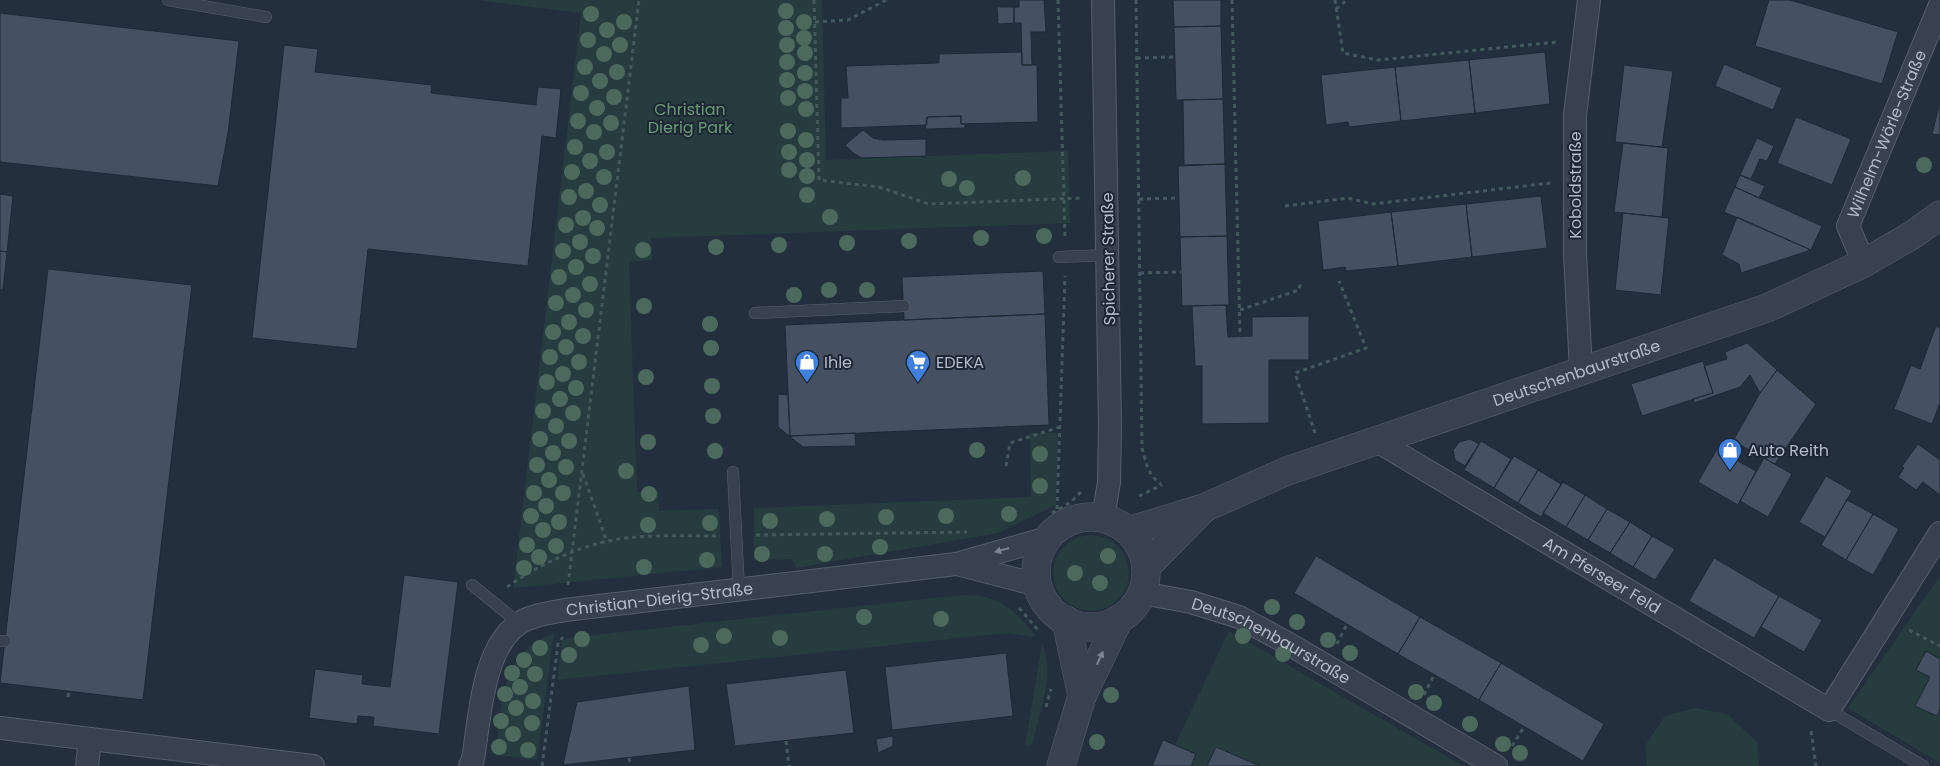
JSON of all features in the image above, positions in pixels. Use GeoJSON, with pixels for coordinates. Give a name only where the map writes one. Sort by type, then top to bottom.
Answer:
{"type":"FeatureCollection","features":[{"type":"Feature","properties":{"kind":"street","name":"Spicherer Straße"},"geometry":{"type":"LineString","coordinates":[[1102,518],[1109,473],[1108,197],[1103,0]]}},
{"type":"Feature","properties":{"kind":"street","name":"Koboldstraße"},"geometry":{"type":"LineString","coordinates":[[1581,370],[1575,255],[1575,114],[1589,0]]}},
{"type":"Feature","properties":{"kind":"street","name":"Wilhelm-Wörle-Straße"},"geometry":{"type":"LineString","coordinates":[[1864,263],[1848,226],[1940,5]]}},
{"type":"Feature","properties":{"kind":"street","name":"Deutschenbaurstraße"},"geometry":{"type":"LineString","coordinates":[[1204,508],[1144,580],[1136,604],[1119,619],[1107,624],[1086,626],[1066,620],[1047,605],[1038,584],[1036,567],[1049,526],[1060,526],[1082,518],[1102,518],[1128,531],[1204,508],[1273,476],[1767,308],[1864,263],[1914,234],[1940,215]]}},
{"type":"Feature","properties":{"kind":"street","name":"Am Pferseer Feld"},"geometry":{"type":"LineString","coordinates":[[1376,441],[1829,710]]}},
{"type":"Feature","properties":{"kind":"street","name":"Christian-Dierig-Straße"},"geometry":{"type":"LineString","coordinates":[[470,766],[473,759],[492,657],[505,635],[519,623],[541,614],[565,610],[956,564],[1049,526]]}},
{"type":"Feature","properties":{"kind":"street"},"geometry":{"type":"LineString","coordinates":[[1128,531],[1139,546],[1144,580]]}},
{"type":"Feature","properties":{"kind":"street"},"geometry":{"type":"LineString","coordinates":[[1829,710],[1940,533]]}},
{"type":"Feature","properties":{"kind":"street","name":"Christian-Dierig-Straße"},"geometry":{"type":"LineString","coordinates":[[956,564],[1038,584]]}},
{"type":"Feature","properties":{"kind":"street","name":"Deutschenbaurstraße"},"geometry":{"type":"LineString","coordinates":[[1144,580],[1192,602],[1239,618],[1311,657],[1496,766]]}},
{"type":"Feature","properties":{"kind":"street","name":"Deutschenbaurstraße"},"geometry":{"type":"LineString","coordinates":[[1061,766],[1082,696],[1119,619]]}},
{"type":"Feature","properties":{"kind":"street","name":"Deutschenbaurstraße"},"geometry":{"type":"LineString","coordinates":[[1066,620],[1082,696]]}},
{"type":"Feature","properties":{"kind":"street"},"geometry":{"type":"LineString","coordinates":[[0,728],[313,766]]}},
{"type":"Feature","properties":{"kind":"street"},"geometry":{"type":"LineString","coordinates":[[87,766],[90,739]]}},
{"type":"Feature","properties":{"kind":"lane"},"geometry":{"type":"LineString","coordinates":[[168,0],[266,17]]}},
{"type":"Feature","properties":{"kind":"lane"},"geometry":{"type":"LineString","coordinates":[[1062,257],[1108,255]]}},
{"type":"Feature","properties":{"kind":"lane"},"geometry":{"type":"LineString","coordinates":[[755,313],[904,306]]}},
{"type":"Feature","properties":{"kind":"lane"},"geometry":{"type":"LineString","coordinates":[[733,472],[739,590]]}},
{"type":"Feature","properties":{"kind":"lane"},"geometry":{"type":"LineString","coordinates":[[472,585],[519,623]]}},
{"type":"Feature","properties":{"kind":"lane"},"geometry":{"type":"LineString","coordinates":[[1829,710],[1923,766]]}},
{"type":"Feature","properties":{"kind":"path"},"geometry":{"type":"LineString","coordinates":[[565,610],[639,0]]}},
{"type":"Feature","properties":{"kind":"path"},"geometry":{"type":"LineString","coordinates":[[814,0],[819,180],[879,187],[929,204],[1108,197]]}},
{"type":"Feature","properties":{"kind":"path"},"geometry":{"type":"LineString","coordinates":[[815,22],[848,20],[886,0]]}},
{"type":"Feature","properties":{"kind":"path"},"geometry":{"type":"LineString","coordinates":[[1049,526],[1057,510],[1064,199],[1058,0]]}},
{"type":"Feature","properties":{"kind":"path"},"geometry":{"type":"LineString","coordinates":[[1136,0],[1142,448],[1148,471],[1162,485]]}},
{"type":"Feature","properties":{"kind":"path"},"geometry":{"type":"LineString","coordinates":[[1232,0],[1240,336]]}},
{"type":"Feature","properties":{"kind":"path"},"geometry":{"type":"LineString","coordinates":[[1335,0],[1343,53],[1378,60],[1583,39]]}},
{"type":"Feature","properties":{"kind":"path"},"geometry":{"type":"LineString","coordinates":[[1336,9],[1347,0]]}},
{"type":"Feature","properties":{"kind":"path"},"geometry":{"type":"LineString","coordinates":[[1137,58],[1175,57]]}},
{"type":"Feature","properties":{"kind":"path"},"geometry":{"type":"LineString","coordinates":[[1285,206],[1348,198],[1373,204],[1576,180]]}},
{"type":"Feature","properties":{"kind":"path"},"geometry":{"type":"LineString","coordinates":[[1139,199],[1179,198]]}},
{"type":"Feature","properties":{"kind":"path"},"geometry":{"type":"LineString","coordinates":[[1140,274],[1181,272]]}},
{"type":"Feature","properties":{"kind":"path"},"geometry":{"type":"LineString","coordinates":[[1316,438],[1295,373],[1366,348],[1339,281]]}},
{"type":"Feature","properties":{"kind":"path"},"geometry":{"type":"LineString","coordinates":[[1240,310],[1299,290],[1301,282]]}},
{"type":"Feature","properties":{"kind":"path"},"geometry":{"type":"LineString","coordinates":[[1006,466],[1010,443],[1060,427]]}},
{"type":"Feature","properties":{"kind":"path"},"geometry":{"type":"LineString","coordinates":[[582,473],[607,542]]}},
{"type":"Feature","properties":{"kind":"path"},"geometry":{"type":"LineString","coordinates":[[491,601],[508,586],[572,552],[607,542],[636,537],[975,532]]}},
{"type":"Feature","properties":{"kind":"path"},"geometry":{"type":"LineString","coordinates":[[1017,606],[1040,632]]}},
{"type":"Feature","properties":{"kind":"path"},"geometry":{"type":"LineString","coordinates":[[1886,619],[1940,646]]}},
{"type":"Feature","properties":{"kind":"path"},"geometry":{"type":"LineString","coordinates":[[542,766],[558,644],[570,632]]}},
{"type":"Feature","properties":{"kind":"path"},"geometry":{"type":"LineString","coordinates":[[1045,715],[1052,682]]}},
{"type":"Feature","properties":{"kind":"path"},"geometry":{"type":"LineString","coordinates":[[68,697],[69,692]]}},
{"type":"Feature","properties":{"kind":"path"},"geometry":{"type":"LineString","coordinates":[[1811,732],[1816,766]]}},
{"type":"Feature","properties":{"kind":"path"},"geometry":{"type":"LineString","coordinates":[[786,741],[789,766]]}},
{"type":"Feature","properties":{"kind":"path"},"geometry":{"type":"LineString","coordinates":[[629,758],[630,766]]}},
{"type":"Feature","properties":{"kind":"green space","name":"Christian Dierig Park"},"geometry":{"type":"Polygon","coordinates":[[[477,0],[822,0],[826,160],[1068,151],[1070,223],[651,238],[652,260],[629,262],[637,492],[658,491],[659,511],[719,509],[722,567],[513,588],[581,13],[477,0]]]}},
{"type":"Feature","properties":{"kind":"green space"},"geometry":{"type":"Polygon","coordinates":[[[1030,433],[1058,433],[1056,505],[998,533],[796,568],[792,559],[754,560],[754,508],[1031,497],[1030,433]]]}},
{"type":"Feature","properties":{"kind":"green space"},"geometry":{"type":"Polygon","coordinates":[[[1084,535],[1098,535],[1112,541],[1123,552],[1129,566],[1126,588],[1118,600],[1098,611],[1084,611],[1070,605],[1059,594],[1053,580],[1053,566],[1059,552],[1070,541],[1084,535]]]}},
{"type":"Feature","properties":{"kind":"green space"},"geometry":{"type":"Polygon","coordinates":[[[1940,576],[1940,763],[1848,708],[1940,576]]]}},
{"type":"Feature","properties":{"kind":"green space"},"geometry":{"type":"Polygon","coordinates":[[[962,595],[986,597],[1005,605],[1021,618],[1036,637],[1007,633],[557,680],[562,641],[568,638],[962,595]]]}},
{"type":"Feature","properties":{"kind":"green space"},"geometry":{"type":"Polygon","coordinates":[[[1229,631],[1463,766],[1260,766],[1216,747],[1207,766],[1191,766],[1175,745],[1229,631]]]}},
{"type":"Feature","properties":{"kind":"green space"},"geometry":{"type":"Polygon","coordinates":[[[554,633],[537,760],[496,755],[502,700],[506,683],[513,668],[522,654],[536,642],[554,633]]]}},
{"type":"Feature","properties":{"kind":"green space"},"geometry":{"type":"Polygon","coordinates":[[[1042,644],[1046,655],[1047,668],[1045,694],[1032,745],[1025,746],[1042,644]]]}},
{"type":"Feature","properties":{"kind":"green space"},"geometry":{"type":"Polygon","coordinates":[[[1695,708],[1727,714],[1757,742],[1759,766],[1647,766],[1645,746],[1665,716],[1695,708]]]}},
{"type":"Feature","properties":{"kind":"building"},"geometry":{"type":"Polygon","coordinates":[[[1019,0],[1044,0],[1046,32],[1031,32],[1032,65],[1022,65],[1021,23],[1014,23],[1014,7],[1019,7],[1019,0]]]}},
{"type":"Feature","properties":{"kind":"building"},"geometry":{"type":"Polygon","coordinates":[[[1173,0],[1221,0],[1221,26],[1174,27],[1173,0]]]}},
{"type":"Feature","properties":{"kind":"building"},"geometry":{"type":"Polygon","coordinates":[[[1769,0],[1790,0],[1898,32],[1882,84],[1755,46],[1769,0]]]}},
{"type":"Feature","properties":{"kind":"building"},"geometry":{"type":"Polygon","coordinates":[[[997,7],[1014,7],[1014,23],[998,24],[997,7]]]}},
{"type":"Feature","properties":{"kind":"building"},"geometry":{"type":"Polygon","coordinates":[[[0,13],[239,41],[228,133],[218,186],[0,162],[0,13]]]}},
{"type":"Feature","properties":{"kind":"building"},"geometry":{"type":"Polygon","coordinates":[[[1221,26],[1223,99],[1176,100],[1174,27],[1221,26]]]}},
{"type":"Feature","properties":{"kind":"building"},"geometry":{"type":"Polygon","coordinates":[[[284,45],[318,49],[315,72],[432,85],[431,93],[536,105],[538,87],[561,89],[556,138],[542,136],[528,266],[368,249],[357,349],[252,338],[284,45]]]}},
{"type":"Feature","properties":{"kind":"building"},"geometry":{"type":"Polygon","coordinates":[[[1022,52],[1022,65],[1037,65],[1038,122],[961,124],[961,116],[927,117],[927,125],[841,128],[841,98],[848,98],[846,66],[939,63],[939,54],[1022,52]]]}},
{"type":"Feature","properties":{"kind":"building"},"geometry":{"type":"Polygon","coordinates":[[[1545,52],[1550,104],[1475,113],[1469,60],[1545,52]]]}},
{"type":"Feature","properties":{"kind":"building"},"geometry":{"type":"Polygon","coordinates":[[[1469,60],[1475,113],[1401,121],[1395,67],[1469,60]]]}},
{"type":"Feature","properties":{"kind":"building"},"geometry":{"type":"Polygon","coordinates":[[[1724,64],[1782,88],[1773,110],[1715,86],[1724,64]]]}},
{"type":"Feature","properties":{"kind":"building"},"geometry":{"type":"Polygon","coordinates":[[[1624,65],[1673,71],[1662,147],[1615,142],[1624,65]]]}},
{"type":"Feature","properties":{"kind":"building"},"geometry":{"type":"Polygon","coordinates":[[[1395,67],[1401,121],[1349,127],[1348,122],[1326,125],[1321,75],[1395,67]]]}},
{"type":"Feature","properties":{"kind":"building"},"geometry":{"type":"Polygon","coordinates":[[[1223,99],[1225,164],[1184,165],[1183,100],[1223,99]]]}},
{"type":"Feature","properties":{"kind":"building"},"geometry":{"type":"Polygon","coordinates":[[[1940,102],[1940,135],[1932,134],[1940,102]]]}},
{"type":"Feature","properties":{"kind":"building"},"geometry":{"type":"Polygon","coordinates":[[[961,116],[961,124],[965,124],[965,128],[925,129],[927,117],[961,116]]]}},
{"type":"Feature","properties":{"kind":"building"},"geometry":{"type":"Polygon","coordinates":[[[1796,117],[1851,139],[1832,185],[1777,163],[1796,117]]]}},
{"type":"Feature","properties":{"kind":"building"},"geometry":{"type":"Polygon","coordinates":[[[863,130],[873,138],[883,140],[926,139],[926,156],[862,158],[845,145],[863,130]]]}},
{"type":"Feature","properties":{"kind":"building"},"geometry":{"type":"Polygon","coordinates":[[[1757,138],[1774,146],[1767,161],[1760,159],[1751,179],[1740,175],[1757,138]]]}},
{"type":"Feature","properties":{"kind":"building"},"geometry":{"type":"Polygon","coordinates":[[[1623,143],[1668,148],[1662,217],[1614,212],[1623,143]]]}},
{"type":"Feature","properties":{"kind":"building"},"geometry":{"type":"Polygon","coordinates":[[[1225,164],[1227,236],[1180,237],[1178,166],[1225,164]]]}},
{"type":"Feature","properties":{"kind":"building"},"geometry":{"type":"Polygon","coordinates":[[[1740,175],[1765,186],[1759,198],[1735,187],[1740,175]]]}},
{"type":"Feature","properties":{"kind":"building"},"geometry":{"type":"Polygon","coordinates":[[[1735,187],[1822,226],[1811,250],[1724,212],[1735,187]]]}},
{"type":"Feature","properties":{"kind":"building"},"geometry":{"type":"Polygon","coordinates":[[[0,194],[13,196],[7,252],[0,251],[0,194]]]}},
{"type":"Feature","properties":{"kind":"building"},"geometry":{"type":"Polygon","coordinates":[[[1541,196],[1547,248],[1472,257],[1466,204],[1541,196]]]}},
{"type":"Feature","properties":{"kind":"building"},"geometry":{"type":"Polygon","coordinates":[[[1466,204],[1472,257],[1398,266],[1391,212],[1466,204]]]}},
{"type":"Feature","properties":{"kind":"building"},"geometry":{"type":"Polygon","coordinates":[[[1391,212],[1398,266],[1346,271],[1345,267],[1323,270],[1318,221],[1391,212]]]}},
{"type":"Feature","properties":{"kind":"building"},"geometry":{"type":"Polygon","coordinates":[[[1623,213],[1669,218],[1661,295],[1615,290],[1623,213]]]}},
{"type":"Feature","properties":{"kind":"building"},"geometry":{"type":"Polygon","coordinates":[[[1737,217],[1811,250],[1741,273],[1739,264],[1722,255],[1737,217]]]}},
{"type":"Feature","properties":{"kind":"building"},"geometry":{"type":"Polygon","coordinates":[[[1227,236],[1229,305],[1182,306],[1180,237],[1227,236]]]}},
{"type":"Feature","properties":{"kind":"building"},"geometry":{"type":"Polygon","coordinates":[[[0,251],[7,252],[3,290],[0,290],[0,251]]]}},
{"type":"Feature","properties":{"kind":"building"},"geometry":{"type":"Polygon","coordinates":[[[48,269],[192,285],[143,700],[0,683],[48,269]]]}},
{"type":"Feature","properties":{"kind":"building"},"geometry":{"type":"Polygon","coordinates":[[[1043,271],[1045,314],[904,320],[902,277],[1043,271]]]}},
{"type":"Feature","properties":{"kind":"building"},"geometry":{"type":"Polygon","coordinates":[[[1226,305],[1228,337],[1252,336],[1252,317],[1309,316],[1309,360],[1269,360],[1269,423],[1202,424],[1202,366],[1195,366],[1192,306],[1226,305]]]}},
{"type":"Feature","properties":{"kind":"building"},"geometry":{"type":"Polygon","coordinates":[[[1045,314],[1049,425],[790,436],[785,325],[1045,314]]]}},
{"type":"Feature","properties":{"kind":"building"},"geometry":{"type":"Polygon","coordinates":[[[1936,326],[1940,328],[1940,403],[1932,424],[1894,409],[1911,365],[1920,369],[1936,326]]]}},
{"type":"Feature","properties":{"kind":"building"},"geometry":{"type":"Polygon","coordinates":[[[1747,343],[1777,370],[1760,393],[1750,375],[1740,387],[1694,403],[1693,399],[1713,393],[1704,366],[1727,359],[1725,352],[1747,343]]]}},
{"type":"Feature","properties":{"kind":"building"},"geometry":{"type":"Polygon","coordinates":[[[1703,361],[1713,393],[1642,416],[1631,384],[1703,361]]]}},
{"type":"Feature","properties":{"kind":"building"},"geometry":{"type":"Polygon","coordinates":[[[1777,370],[1816,404],[1775,464],[1733,441],[1760,393],[1777,370]]]}},
{"type":"Feature","properties":{"kind":"building"},"geometry":{"type":"Polygon","coordinates":[[[778,394],[788,395],[790,436],[855,433],[856,446],[803,447],[778,427],[778,394]]]}},
{"type":"Feature","properties":{"kind":"building"},"geometry":{"type":"Polygon","coordinates":[[[1470,439],[1479,444],[1465,466],[1455,460],[1453,450],[1459,442],[1470,439]]]}},
{"type":"Feature","properties":{"kind":"building"},"geometry":{"type":"Polygon","coordinates":[[[1481,441],[1511,459],[1494,488],[1464,470],[1481,441]]]}},
{"type":"Feature","properties":{"kind":"building"},"geometry":{"type":"Polygon","coordinates":[[[1918,444],[1940,460],[1940,495],[1923,482],[1916,490],[1898,477],[1904,468],[1902,466],[1918,444]]]}},
{"type":"Feature","properties":{"kind":"building"},"geometry":{"type":"Polygon","coordinates":[[[1717,449],[1756,471],[1738,505],[1698,482],[1717,449]]]}},
{"type":"Feature","properties":{"kind":"building"},"geometry":{"type":"Polygon","coordinates":[[[1514,456],[1538,470],[1518,503],[1494,488],[1514,456]]]}},
{"type":"Feature","properties":{"kind":"building"},"geometry":{"type":"Polygon","coordinates":[[[1764,458],[1792,474],[1768,517],[1740,501],[1764,458]]]}},
{"type":"Feature","properties":{"kind":"building"},"geometry":{"type":"Polygon","coordinates":[[[1538,470],[1561,484],[1541,517],[1518,503],[1538,470]]]}},
{"type":"Feature","properties":{"kind":"building"},"geometry":{"type":"Polygon","coordinates":[[[1826,476],[1852,491],[1825,537],[1799,522],[1826,476]]]}},
{"type":"Feature","properties":{"kind":"building"},"geometry":{"type":"Polygon","coordinates":[[[1563,482],[1585,495],[1566,527],[1543,513],[1563,482]]]}},
{"type":"Feature","properties":{"kind":"building"},"geometry":{"type":"Polygon","coordinates":[[[1585,495],[1607,509],[1588,540],[1566,527],[1585,495]]]}},
{"type":"Feature","properties":{"kind":"building"},"geometry":{"type":"Polygon","coordinates":[[[1847,500],[1873,514],[1846,560],[1821,545],[1847,500]]]}},
{"type":"Feature","properties":{"kind":"building"},"geometry":{"type":"Polygon","coordinates":[[[1607,509],[1630,522],[1610,553],[1588,540],[1607,509]]]}},
{"type":"Feature","properties":{"kind":"building"},"geometry":{"type":"Polygon","coordinates":[[[1873,514],[1899,529],[1873,575],[1846,560],[1873,514]]]}},
{"type":"Feature","properties":{"kind":"building"},"geometry":{"type":"Polygon","coordinates":[[[1630,522],[1652,536],[1633,567],[1610,553],[1630,522]]]}},
{"type":"Feature","properties":{"kind":"building"},"geometry":{"type":"Polygon","coordinates":[[[1652,536],[1675,549],[1655,580],[1633,567],[1652,536]]]}},
{"type":"Feature","properties":{"kind":"building"},"geometry":{"type":"Polygon","coordinates":[[[1316,556],[1420,617],[1398,654],[1294,593],[1316,556]]]}},
{"type":"Feature","properties":{"kind":"building"},"geometry":{"type":"Polygon","coordinates":[[[1714,558],[1779,596],[1754,638],[1689,601],[1714,558]]]}},
{"type":"Feature","properties":{"kind":"building"},"geometry":{"type":"Polygon","coordinates":[[[404,575],[458,582],[439,734],[373,726],[374,717],[358,716],[357,724],[309,718],[315,669],[363,675],[362,684],[390,687],[404,575]]]}},
{"type":"Feature","properties":{"kind":"building"},"geometry":{"type":"Polygon","coordinates":[[[1779,596],[1822,620],[1804,652],[1761,627],[1779,596]]]}},
{"type":"Feature","properties":{"kind":"building"},"geometry":{"type":"Polygon","coordinates":[[[1420,617],[1501,663],[1479,700],[1398,654],[1420,617]]]}},
{"type":"Feature","properties":{"kind":"building"},"geometry":{"type":"Polygon","coordinates":[[[1926,651],[1940,659],[1940,709],[1937,716],[1915,706],[1930,677],[1916,670],[1926,651]]]}},
{"type":"Feature","properties":{"kind":"building"},"geometry":{"type":"Polygon","coordinates":[[[1006,653],[1013,716],[892,730],[885,667],[1006,653]]]}},
{"type":"Feature","properties":{"kind":"building"},"geometry":{"type":"Polygon","coordinates":[[[1501,663],[1604,724],[1583,761],[1479,700],[1501,663]]]}},
{"type":"Feature","properties":{"kind":"building"},"geometry":{"type":"Polygon","coordinates":[[[846,670],[854,733],[735,746],[726,684],[846,670]]]}},
{"type":"Feature","properties":{"kind":"building"},"geometry":{"type":"Polygon","coordinates":[[[689,686],[695,750],[563,765],[577,702],[689,686]]]}},
{"type":"Feature","properties":{"kind":"building"},"geometry":{"type":"Polygon","coordinates":[[[893,736],[893,746],[878,753],[876,739],[893,736]]]}},
{"type":"Feature","properties":{"kind":"building"},"geometry":{"type":"Polygon","coordinates":[[[1163,740],[1196,754],[1191,766],[1152,766],[1163,740]]]}},
{"type":"Feature","properties":{"kind":"building"},"geometry":{"type":"Polygon","coordinates":[[[1216,747],[1260,766],[1207,766],[1216,747]]]}},
{"type":"Feature","properties":{"kind":"place","name":"Ihle"},"geometry":{"type":"Point","coordinates":[807,383]}},
{"type":"Feature","properties":{"kind":"place","name":"EDEKA"},"geometry":{"type":"Point","coordinates":[918,383]}},
{"type":"Feature","properties":{"kind":"place","name":"Auto Reith"},"geometry":{"type":"Point","coordinates":[1730,471]}}]}
